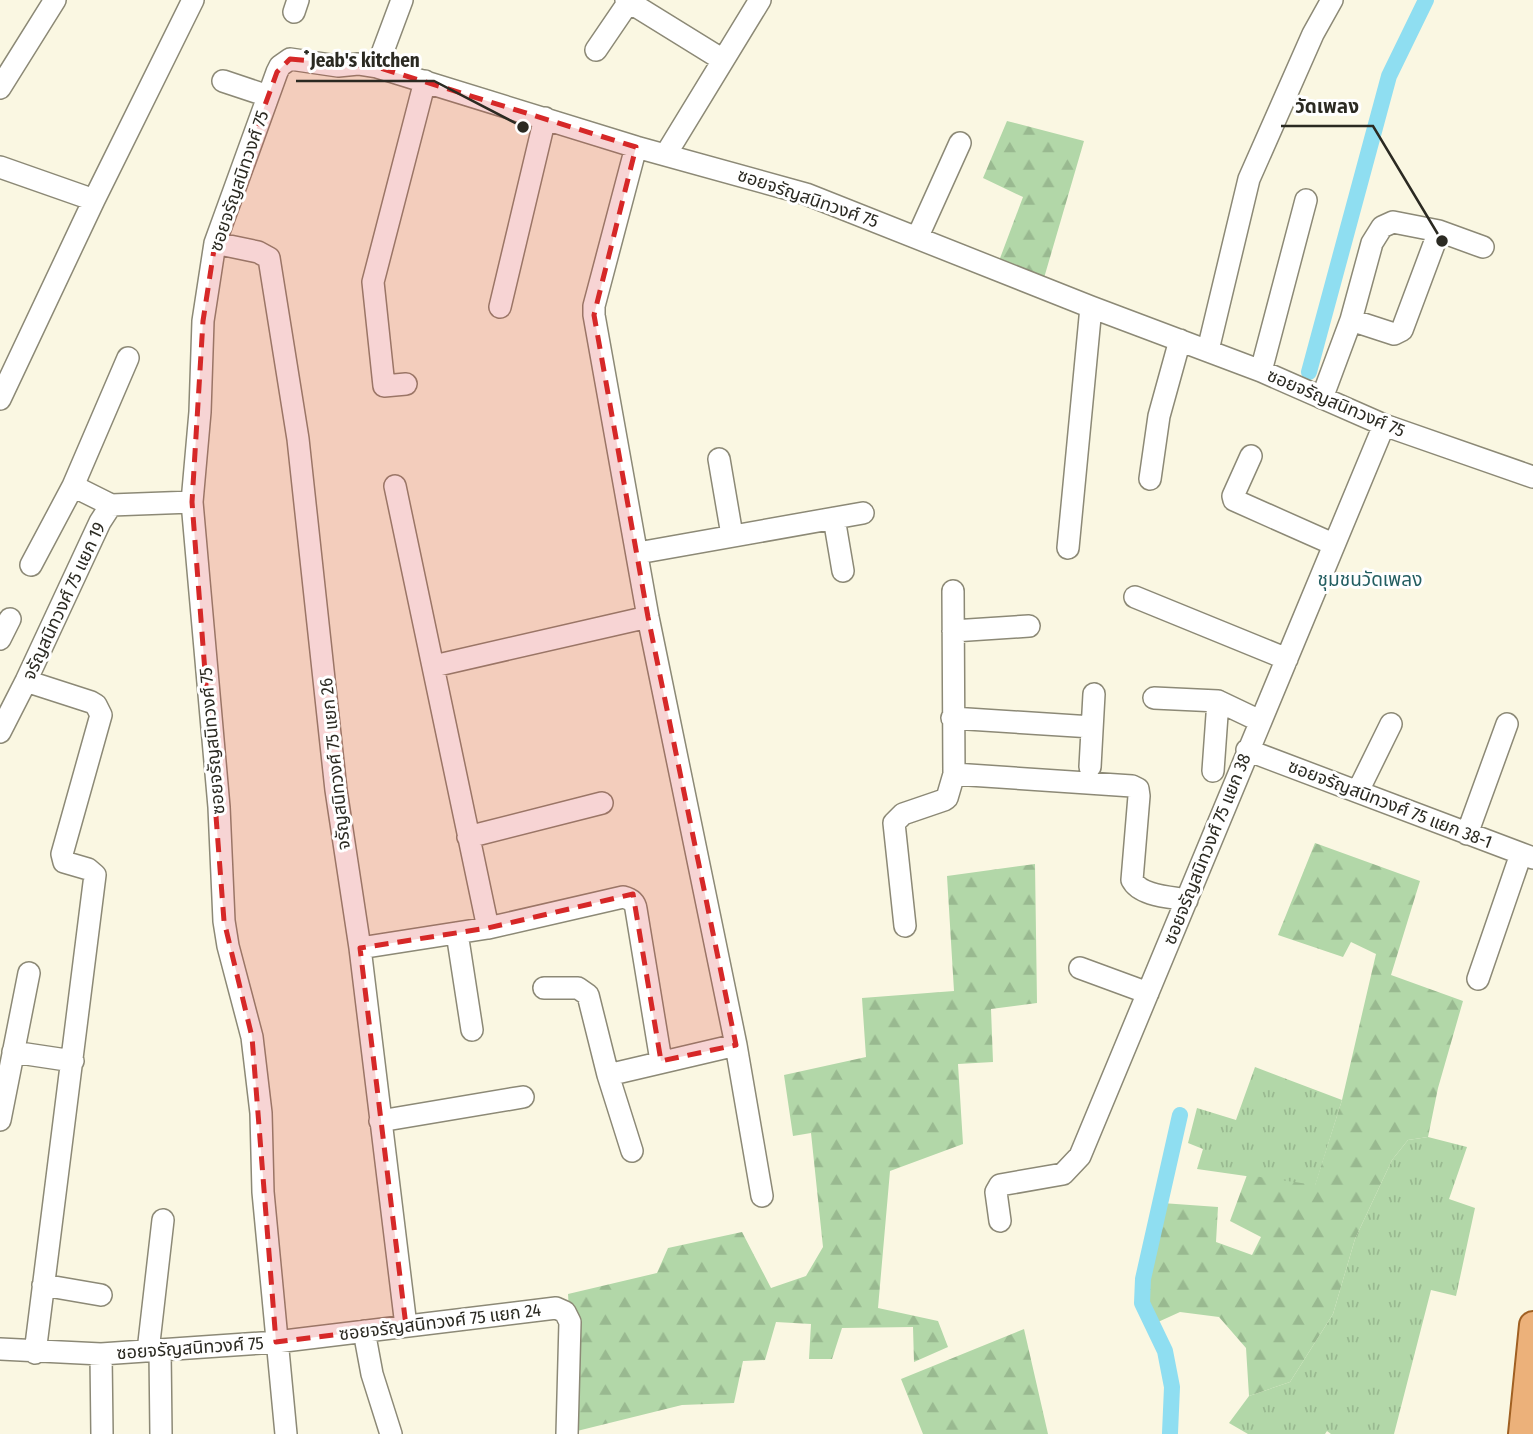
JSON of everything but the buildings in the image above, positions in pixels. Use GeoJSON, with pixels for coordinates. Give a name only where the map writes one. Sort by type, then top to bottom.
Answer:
{"type":"FeatureCollection","features":[{"type":"Feature","properties":{"kind":"main road"},"geometry":{"type":"LineString","coordinates":[[1522,1434],[1533,1325]]}},
{"type":"Feature","properties":{"kind":"street"},"geometry":{"type":"LineString","coordinates":[[0,88],[7,62],[55,0]]}},
{"type":"Feature","properties":{"kind":"street"},"geometry":{"type":"LineString","coordinates":[[0,399],[193,0]]}},
{"type":"Feature","properties":{"kind":"street"},"geometry":{"type":"LineString","coordinates":[[377,66],[402,0]]}},
{"type":"Feature","properties":{"kind":"street"},"geometry":{"type":"LineString","coordinates":[[666,154],[760,0]]}},
{"type":"Feature","properties":{"kind":"street"},"geometry":{"type":"LineString","coordinates":[[1208,350],[1249,179],[1313,34],[1332,0]]}},
{"type":"Feature","properties":{"kind":"street"},"geometry":{"type":"LineString","coordinates":[[596,50],[628,1],[723,60]]}},
{"type":"Feature","properties":{"kind":"street","name":"ซอยจรัญสนิทวงศ์ 75"},"geometry":{"type":"LineString","coordinates":[[0,1349],[34,1353],[101,1354],[276,1342],[263,1192],[261,1113],[252,1037],[228,946],[224,920],[219,807],[192,502],[200,412],[203,321],[215,243],[280,66],[290,59],[338,66],[377,66],[636,147],[806,194],[1261,371],[1384,425],[1533,477]]}},
{"type":"Feature","properties":{"kind":"street"},"geometry":{"type":"LineString","coordinates":[[223,81],[268,96]]}},
{"type":"Feature","properties":{"kind":"street"},"geometry":{"type":"LineString","coordinates":[[406,384],[384,386],[373,282],[425,81]]}},
{"type":"Feature","properties":{"kind":"street"},"geometry":{"type":"LineString","coordinates":[[500,307],[545,118]]}},
{"type":"Feature","properties":{"kind":"street"},"geometry":{"type":"LineString","coordinates":[[918,236],[960,143]]}},
{"type":"Feature","properties":{"kind":"street"},"geometry":{"type":"LineString","coordinates":[[636,147],[594,306],[594,315],[648,617],[736,1045],[762,1196]]}},
{"type":"Feature","properties":{"kind":"street"},"geometry":{"type":"LineString","coordinates":[[0,167],[94,200]]}},
{"type":"Feature","properties":{"kind":"street"},"geometry":{"type":"LineString","coordinates":[[1261,371],[1306,200]]}},
{"type":"Feature","properties":{"kind":"street"},"geometry":{"type":"LineString","coordinates":[[1322,398],[1351,320],[1372,243],[1382,227],[1393,222],[1439,231],[1483,247]]}},
{"type":"Feature","properties":{"kind":"street"},"geometry":{"type":"LineString","coordinates":[[1351,320],[1394,334],[1402,330],[1439,231]]}},
{"type":"Feature","properties":{"kind":"street","name":"จรัญสนิทวงศ์ 75 แยก 26"},"geometry":{"type":"LineString","coordinates":[[215,243],[258,251],[269,258],[298,439],[336,790],[360,948],[406,1326]]}},
{"type":"Feature","properties":{"kind":"street"},"geometry":{"type":"LineString","coordinates":[[1068,548],[1091,307]]}},
{"type":"Feature","properties":{"kind":"street"},"geometry":{"type":"LineString","coordinates":[[1150,479],[1159,416],[1180,340]]}},
{"type":"Feature","properties":{"kind":"street"},"geometry":{"type":"LineString","coordinates":[[32,565],[73,486],[128,358]]}},
{"type":"Feature","properties":{"kind":"street","name":"ซอยจรัญสนิทวงศ์ 75 แยก 38"},"geometry":{"type":"LineString","coordinates":[[1000,1221],[996,1192],[1000,1185],[1063,1174],[1080,1156],[1384,425]]}},
{"type":"Feature","properties":{"kind":"street"},"geometry":{"type":"LineString","coordinates":[[1251,456],[1233,496],[1234,500],[1333,544]]}},
{"type":"Feature","properties":{"kind":"street"},"geometry":{"type":"LineString","coordinates":[[719,459],[732,535]]}},
{"type":"Feature","properties":{"kind":"street"},"geometry":{"type":"LineString","coordinates":[[73,486],[111,505]]}},
{"type":"Feature","properties":{"kind":"street"},"geometry":{"type":"LineString","coordinates":[[396,486],[488,928]]}},
{"type":"Feature","properties":{"kind":"street","name":"จรัญสนิทวงศ์ 75 แยก 19"},"geometry":{"type":"LineString","coordinates":[[0,732],[100,522],[111,505],[192,502]]}},
{"type":"Feature","properties":{"kind":"street"},"geometry":{"type":"LineString","coordinates":[[638,552],[863,513]]}},
{"type":"Feature","properties":{"kind":"street"},"geometry":{"type":"LineString","coordinates":[[834,518],[843,571]]}},
{"type":"Feature","properties":{"kind":"street"},"geometry":{"type":"LineString","coordinates":[[905,926],[894,823],[902,814],[947,798],[954,774],[953,591]]}},
{"type":"Feature","properties":{"kind":"street"},"geometry":{"type":"LineString","coordinates":[[1135,597],[1287,659]]}},
{"type":"Feature","properties":{"kind":"street"},"geometry":{"type":"LineString","coordinates":[[434,666],[648,617]]}},
{"type":"Feature","properties":{"kind":"street"},"geometry":{"type":"LineString","coordinates":[[0,639],[10,619]]}},
{"type":"Feature","properties":{"kind":"street"},"geometry":{"type":"LineString","coordinates":[[953,631],[1029,626]]}},
{"type":"Feature","properties":{"kind":"street"},"geometry":{"type":"LineString","coordinates":[[26,681],[91,702],[100,710],[101,715],[62,854],[64,862],[88,869],[95,875],[34,1353]]}},
{"type":"Feature","properties":{"kind":"street"},"geometry":{"type":"LineString","coordinates":[[1090,766],[1094,694]]}},
{"type":"Feature","properties":{"kind":"street"},"geometry":{"type":"LineString","coordinates":[[1154,698],[1218,701],[1260,721]]}},
{"type":"Feature","properties":{"kind":"street"},"geometry":{"type":"LineString","coordinates":[[1213,771],[1218,701]]}},
{"type":"Feature","properties":{"kind":"street"},"geometry":{"type":"LineString","coordinates":[[952,718],[1092,727]]}},
{"type":"Feature","properties":{"kind":"street"},"geometry":{"type":"LineString","coordinates":[[1358,791],[1391,724]]}},
{"type":"Feature","properties":{"kind":"street"},"geometry":{"type":"LineString","coordinates":[[1466,834],[1507,724]]}},
{"type":"Feature","properties":{"kind":"street","name":"ซอยจรัญสนิทวงศ์ 75 แยก 38-1"},"geometry":{"type":"LineString","coordinates":[[1247,750],[1527,856]]}},
{"type":"Feature","properties":{"kind":"street"},"geometry":{"type":"LineString","coordinates":[[954,774],[1132,786],[1138,789],[1132,880],[1140,890],[1187,900]]}},
{"type":"Feature","properties":{"kind":"street"},"geometry":{"type":"LineString","coordinates":[[468,837],[602,803]]}},
{"type":"Feature","properties":{"kind":"street"},"geometry":{"type":"LineString","coordinates":[[1478,979],[1527,856]]}},
{"type":"Feature","properties":{"kind":"street"},"geometry":{"type":"LineString","coordinates":[[360,948],[488,928],[623,897],[632,900],[636,909],[662,1061]]}},
{"type":"Feature","properties":{"kind":"street"},"geometry":{"type":"LineString","coordinates":[[457,933],[472,1030]]}},
{"type":"Feature","properties":{"kind":"street"},"geometry":{"type":"LineString","coordinates":[[1080,968],[1148,993]]}},
{"type":"Feature","properties":{"kind":"street"},"geometry":{"type":"LineString","coordinates":[[0,1120],[29,972]]}},
{"type":"Feature","properties":{"kind":"street"},"geometry":{"type":"LineString","coordinates":[[544,988],[578,988],[588,995],[608,1075],[632,1151]]}},
{"type":"Feature","properties":{"kind":"street"},"geometry":{"type":"LineString","coordinates":[[608,1075],[736,1045]]}},
{"type":"Feature","properties":{"kind":"street"},"geometry":{"type":"LineString","coordinates":[[13,1052],[73,1061]]}},
{"type":"Feature","properties":{"kind":"street"},"geometry":{"type":"LineString","coordinates":[[380,1121],[523,1097]]}},
{"type":"Feature","properties":{"kind":"street"},"geometry":{"type":"LineString","coordinates":[[161,1434],[154,1351],[163,1220]]}},
{"type":"Feature","properties":{"kind":"street"},"geometry":{"type":"LineString","coordinates":[[43,1284],[101,1295]]}},
{"type":"Feature","properties":{"kind":"street","name":"ซอยจรัญสนิทวงศ์ 75 แยก 24"},"geometry":{"type":"LineString","coordinates":[[276,1342],[562,1309],[569,1322],[567,1434]]}},
{"type":"Feature","properties":{"kind":"street"},"geometry":{"type":"LineString","coordinates":[[364,1331],[372,1374],[391,1434]]}},
{"type":"Feature","properties":{"kind":"street"},"geometry":{"type":"LineString","coordinates":[[276,1342],[286,1434]]}},
{"type":"Feature","properties":{"kind":"street"},"geometry":{"type":"LineString","coordinates":[[101,1354],[102,1434]]}},
{"type":"Feature","properties":{"kind":"highlighted area"},"geometry":{"type":"Polygon","coordinates":[[[290,59],[377,67],[636,147],[594,315],[648,617],[736,1045],[661,1061],[633,894],[488,928],[360,948],[406,1326],[276,1342],[252,1037],[224,921],[192,502],[203,321],[215,243],[277,72],[290,59]]]}},
{"type":"Feature","properties":{"kind":"green space"},"geometry":{"type":"Polygon","coordinates":[[[1007,121],[1084,141],[1044,278],[999,261],[1023,197],[983,178],[1007,121]]]}},
{"type":"Feature","properties":{"kind":"green space"},"geometry":{"type":"Polygon","coordinates":[[[1315,843],[1420,881],[1391,975],[1463,1001],[1438,1088],[1428,1137],[1408,1140],[1392,1160],[1355,1239],[1333,1314],[1290,1382],[1249,1396],[1246,1348],[1219,1317],[1180,1312],[1158,1322],[1144,1290],[1162,1203],[1218,1207],[1216,1242],[1252,1255],[1261,1237],[1230,1221],[1247,1175],[1315,1185],[1342,1100],[1376,954],[1351,942],[1343,957],[1278,935],[1315,843]]]}},
{"type":"Feature","properties":{"kind":"green space"},"geometry":{"type":"Polygon","coordinates":[[[1035,864],[1037,1003],[991,1009],[993,1062],[958,1064],[963,1144],[890,1171],[878,1308],[938,1321],[948,1347],[914,1362],[913,1327],[842,1328],[832,1359],[809,1359],[811,1324],[776,1322],[765,1360],[743,1361],[734,1403],[682,1405],[577,1431],[568,1294],[657,1273],[668,1248],[742,1232],[771,1288],[806,1276],[823,1247],[811,1133],[793,1136],[784,1075],[866,1057],[862,998],[954,991],[947,876],[1035,864]]]}},
{"type":"Feature","properties":{"kind":"green space"},"geometry":{"type":"Polygon","coordinates":[[[1255,1067],[1342,1100],[1315,1186],[1197,1169],[1203,1149],[1188,1143],[1197,1108],[1236,1120],[1255,1067]]]}},
{"type":"Feature","properties":{"kind":"green space"},"geometry":{"type":"Polygon","coordinates":[[[1428,1137],[1467,1147],[1449,1199],[1475,1208],[1456,1296],[1431,1290],[1394,1434],[1331,1434],[1327,1431],[1325,1434],[1248,1434],[1229,1423],[1249,1396],[1290,1382],[1333,1314],[1355,1239],[1392,1160],[1408,1140],[1428,1137]]]}},
{"type":"Feature","properties":{"kind":"green space"},"geometry":{"type":"Polygon","coordinates":[[[1024,1329],[1048,1434],[923,1434],[901,1379],[1024,1329]]]}},
{"type":"Feature","properties":{"kind":"waterway"},"geometry":{"type":"LineString","coordinates":[[1309,372],[1389,76],[1426,0]]}},
{"type":"Feature","properties":{"kind":"waterway"},"geometry":{"type":"LineString","coordinates":[[1170,1433],[1172,1387],[1165,1351],[1142,1303],[1143,1279],[1180,1115]]}},
{"type":"Feature","properties":{"kind":"place","name":"๋Jeab's kitchen"},"geometry":{"type":"Point","coordinates":[523,127]}},
{"type":"Feature","properties":{"kind":"place","name":"วัดเพลง"},"geometry":{"type":"Point","coordinates":[1442,241]}},
{"type":"Feature","properties":{"kind":"district","name":"ชุมชนวัดเพลง"},"geometry":{"type":"Point","coordinates":[1370,579]}}]}
